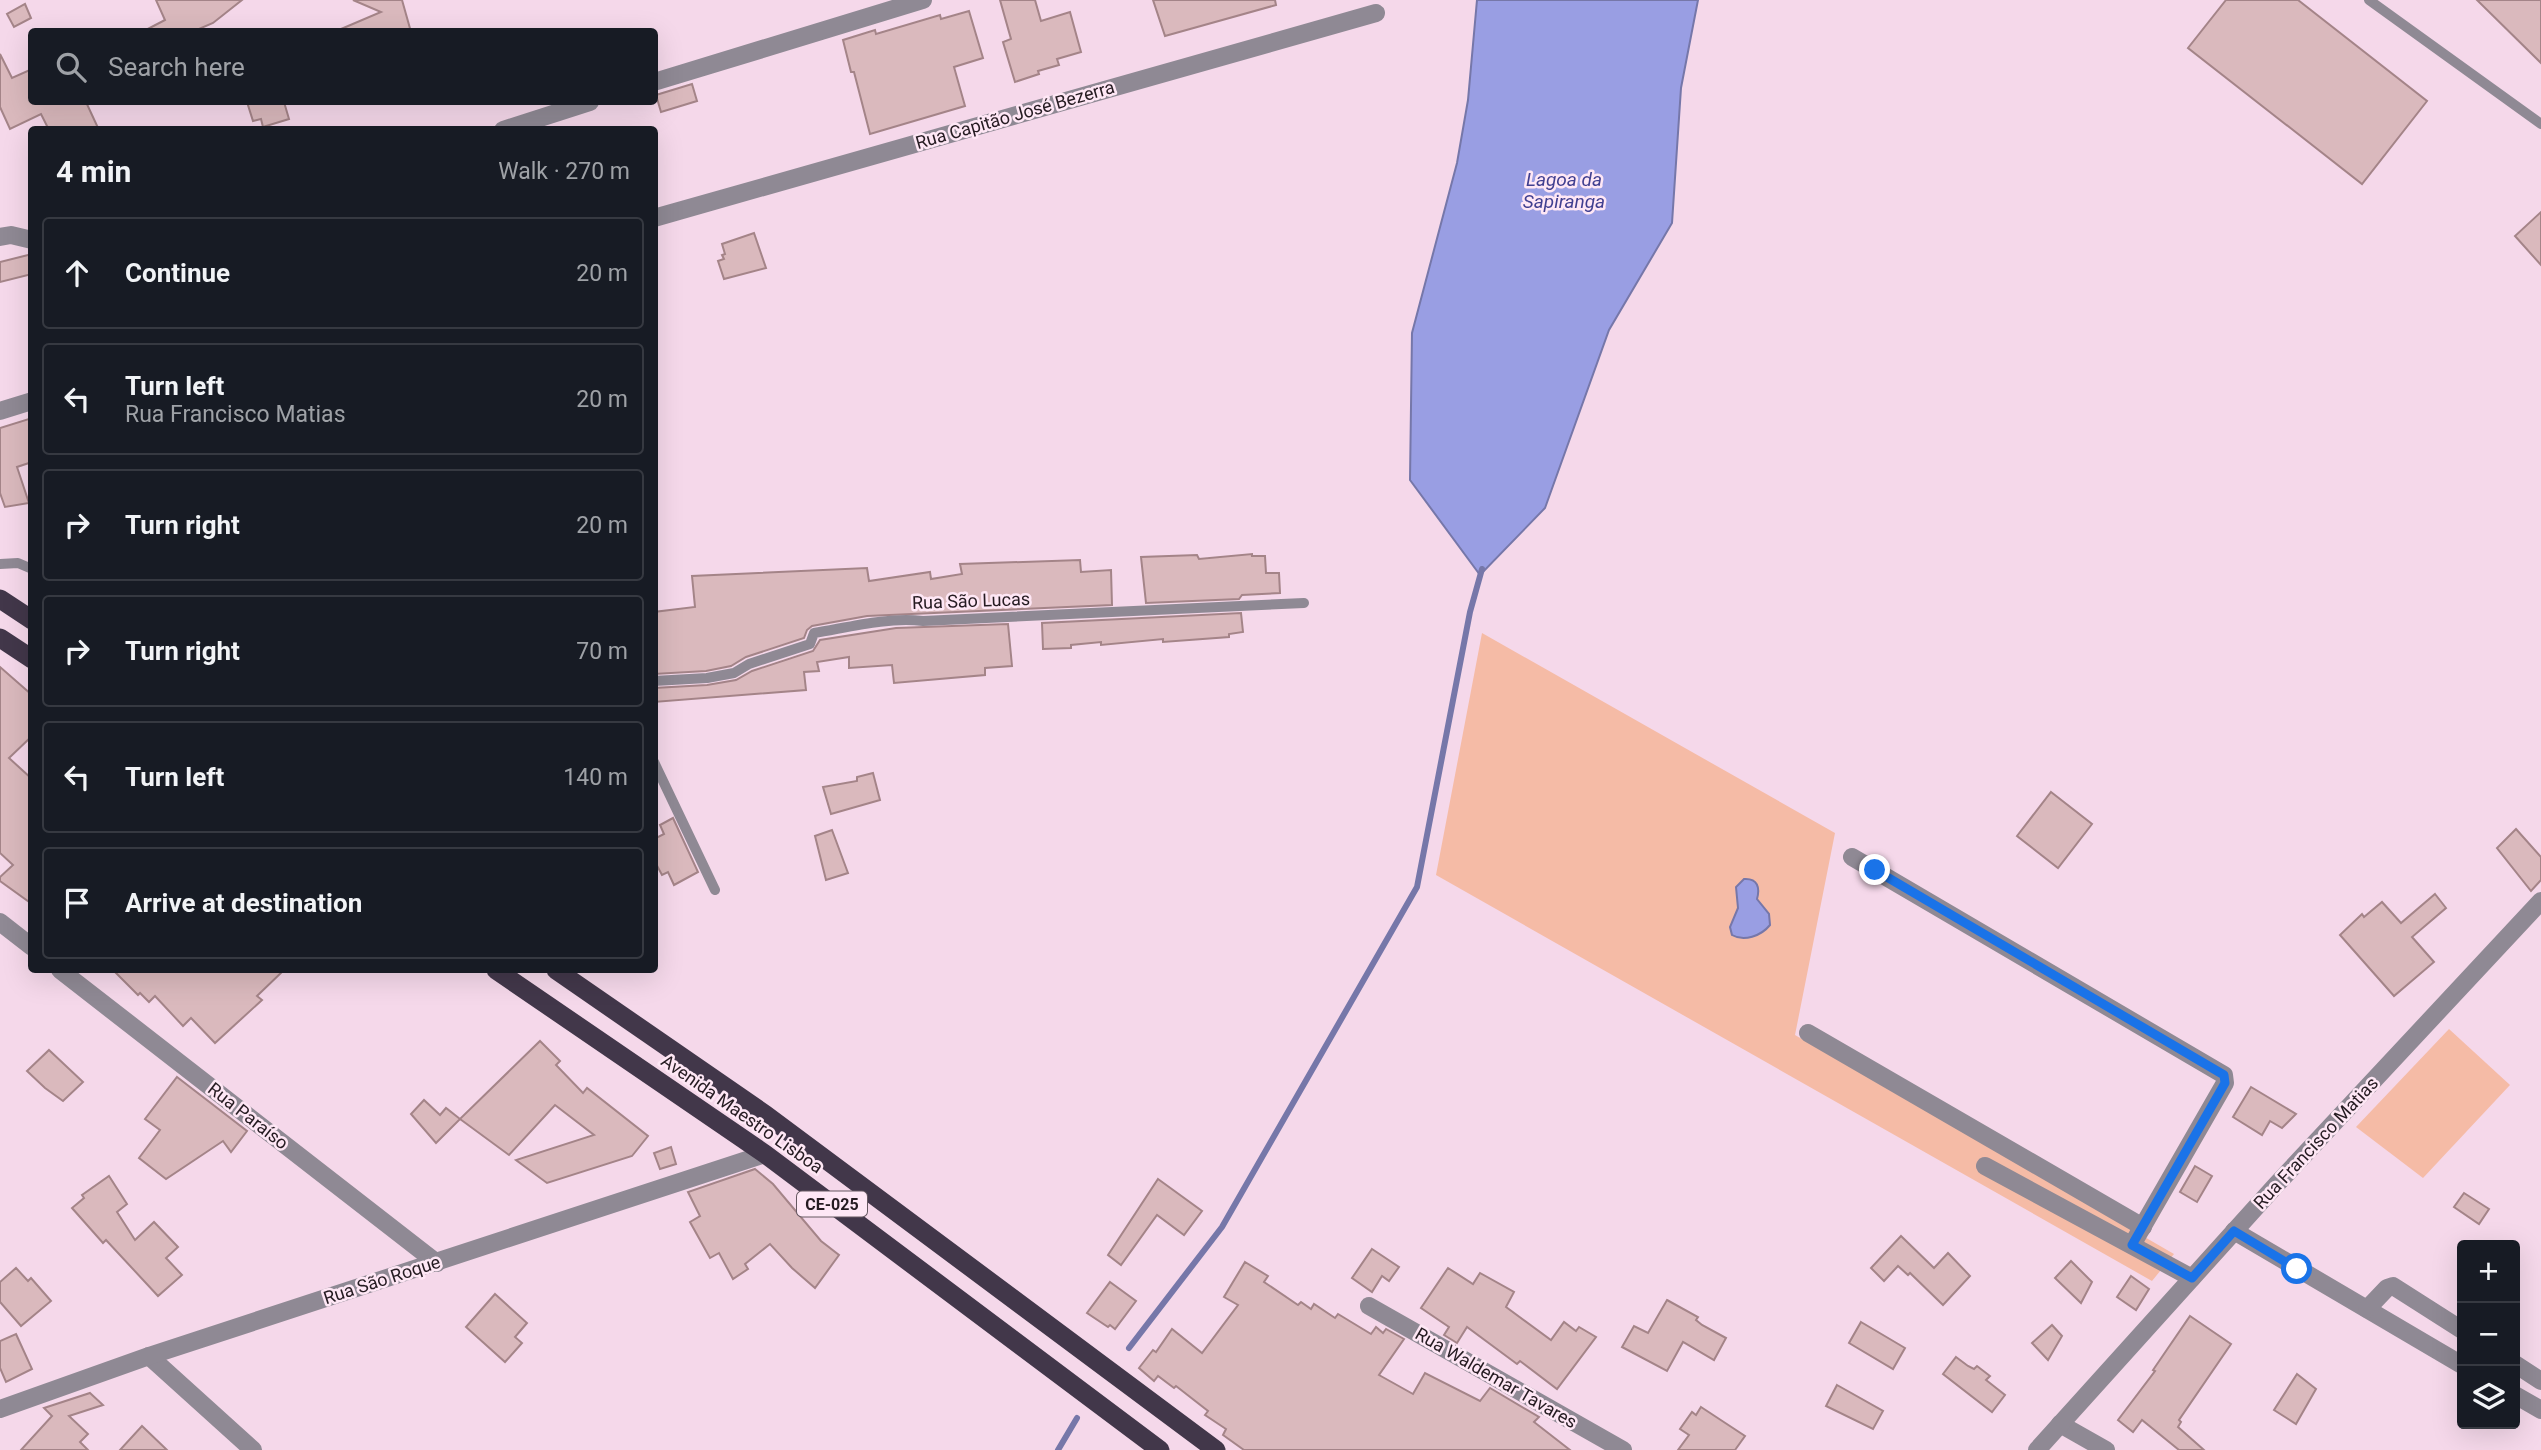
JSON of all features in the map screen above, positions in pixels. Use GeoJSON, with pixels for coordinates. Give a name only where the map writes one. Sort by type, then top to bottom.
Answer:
{"type":"FeatureCollection","features":[{"type":"Feature","properties":{"kind":"highway"},"geometry":{"type":"LineString","coordinates":[[0,599],[28,617]]}},
{"type":"Feature","properties":{"kind":"highway"},"geometry":{"type":"LineString","coordinates":[[0,638],[28,656]]}},
{"type":"Feature","properties":{"kind":"highway","name":"Avenida Maestro Lisboa"},"geometry":{"type":"LineString","coordinates":[[500,973],[765,1154],[1160,1450]]}},
{"type":"Feature","properties":{"kind":"highway","name":"Avenida Maestro Lisboa"},"geometry":{"type":"LineString","coordinates":[[560,973],[766,1115],[1216,1450]]}},
{"type":"Feature","properties":{"kind":"street"},"geometry":{"type":"LineString","coordinates":[[658,81],[923,0]]}},
{"type":"Feature","properties":{"kind":"street","name":"Rua Capitão José Bezerra"},"geometry":{"type":"LineString","coordinates":[[658,217],[1377,13]]}},
{"type":"Feature","properties":{"kind":"street"},"geometry":{"type":"LineString","coordinates":[[515,126],[581,105]]}},
{"type":"Feature","properties":{"kind":"street"},"geometry":{"type":"LineString","coordinates":[[0,237],[10,235],[28,239]]}},
{"type":"Feature","properties":{"kind":"street"},"geometry":{"type":"LineString","coordinates":[[0,411],[28,402]]}},
{"type":"Feature","properties":{"kind":"street"},"geometry":{"type":"LineString","coordinates":[[1852,857],[2224,1075],[2225,1083],[2132,1245]]}},
{"type":"Feature","properties":{"kind":"street","name":"Rua Francisco Matias"},"geometry":{"type":"LineString","coordinates":[[2037,1450],[2234,1231],[2541,901]]}},
{"type":"Feature","properties":{"kind":"street"},"geometry":{"type":"LineString","coordinates":[[0,922],[28,944]]}},
{"type":"Feature","properties":{"kind":"street","name":"Rua Paraíso"},"geometry":{"type":"LineString","coordinates":[[64,973],[437,1263]]}},
{"type":"Feature","properties":{"kind":"street"},"geometry":{"type":"LineString","coordinates":[[1808,1033],[2143,1227]]}},
{"type":"Feature","properties":{"kind":"street","name":"Rua São Roque"},"geometry":{"type":"LineString","coordinates":[[0,1409],[149,1356],[765,1154]]}},
{"type":"Feature","properties":{"kind":"street"},"geometry":{"type":"LineString","coordinates":[[1984,1166],[2192,1278]]}},
{"type":"Feature","properties":{"kind":"street"},"geometry":{"type":"LineString","coordinates":[[2234,1231],[2457,1361]]}},
{"type":"Feature","properties":{"kind":"street"},"geometry":{"type":"LineString","coordinates":[[2367,1309],[2387,1288],[2393,1286],[2457,1327]]}},
{"type":"Feature","properties":{"kind":"street","name":"Rua Waldemar Tavares"},"geometry":{"type":"LineString","coordinates":[[1369,1306],[1623,1450]]}},
{"type":"Feature","properties":{"kind":"street"},"geometry":{"type":"LineString","coordinates":[[149,1356],[253,1450]]}},
{"type":"Feature","properties":{"kind":"street"},"geometry":{"type":"LineString","coordinates":[[2518,1366],[2541,1381]]}},
{"type":"Feature","properties":{"kind":"street"},"geometry":{"type":"LineString","coordinates":[[2520,1398],[2541,1410]]}},
{"type":"Feature","properties":{"kind":"street"},"geometry":{"type":"LineString","coordinates":[[2060,1424],[2106,1450]]}},
{"type":"Feature","properties":{"kind":"lane"},"geometry":{"type":"LineString","coordinates":[[2369,0],[2541,124]]}},
{"type":"Feature","properties":{"kind":"lane"},"geometry":{"type":"LineString","coordinates":[[0,564],[18,563],[28,567]]}},
{"type":"Feature","properties":{"kind":"lane","name":"Rua São Lucas"},"geometry":{"type":"LineString","coordinates":[[658,681],[707,678],[734,673],[749,664],[810,644],[814,633],[911,618],[923,621],[1304,603]]}},
{"type":"Feature","properties":{"kind":"lane"},"geometry":{"type":"LineString","coordinates":[[658,770],[715,890]]}},
{"type":"Feature","properties":{"kind":"shaded area"},"geometry":{"type":"Polygon","coordinates":[[[1482,633],[1835,833],[1795,1035],[2174,1254],[2152,1281],[1436,875],[1482,633]]]}},
{"type":"Feature","properties":{"kind":"shaded area"},"geometry":{"type":"Polygon","coordinates":[[[2449,1029],[2510,1085],[2423,1178],[2356,1127],[2449,1029]]]}},
{"type":"Feature","properties":{"kind":"water","name":"Lagoa da Sapiranga"},"geometry":{"type":"Polygon","coordinates":[[[1477,0],[1698,0],[1681,88],[1672,223],[1609,330],[1545,508],[1480,575],[1410,480],[1412,333],[1457,163],[1468,100],[1477,0]]]}},
{"type":"Feature","properties":{"kind":"water"},"geometry":{"type":"Polygon","coordinates":[[[1744,879],[1757,884],[1757,899],[1769,914],[1770,925],[1757,935],[1747,938],[1732,935],[1730,927],[1738,908],[1736,887],[1744,879]]]}},
{"type":"Feature","properties":{"kind":"building"},"geometry":{"type":"Polygon","coordinates":[[[156,0],[242,0],[213,23],[201,28],[150,28],[165,20],[156,0]]]}},
{"type":"Feature","properties":{"kind":"building"},"geometry":{"type":"Polygon","coordinates":[[[353,0],[402,0],[410,28],[343,28],[381,12],[353,0]]]}},
{"type":"Feature","properties":{"kind":"building"},"geometry":{"type":"Polygon","coordinates":[[[1000,0],[1035,0],[1041,21],[1070,12],[1081,52],[1057,59],[1059,65],[1015,82],[1003,42],[1011,39],[1000,0]]]}},
{"type":"Feature","properties":{"kind":"building"},"geometry":{"type":"Polygon","coordinates":[[[1153,0],[1275,0],[1276,5],[1165,36],[1153,0]]]}},
{"type":"Feature","properties":{"kind":"building"},"geometry":{"type":"Polygon","coordinates":[[[2226,0],[2298,0],[2427,101],[2362,184],[2188,48],[2226,0]]]}},
{"type":"Feature","properties":{"kind":"building"},"geometry":{"type":"Polygon","coordinates":[[[2477,0],[2541,0],[2541,63],[2477,0]]]}},
{"type":"Feature","properties":{"kind":"building"},"geometry":{"type":"Polygon","coordinates":[[[25,4],[31,18],[14,27],[7,14],[25,4]]]}},
{"type":"Feature","properties":{"kind":"building"},"geometry":{"type":"Polygon","coordinates":[[[969,11],[983,58],[954,67],[965,106],[870,134],[843,40],[875,30],[876,34],[940,15],[941,19],[969,11]]]}},
{"type":"Feature","properties":{"kind":"building"},"geometry":{"type":"Polygon","coordinates":[[[0,54],[12,78],[28,71],[28,105],[87,105],[97,126],[47,126],[41,114],[10,129],[0,107],[0,54]]]}},
{"type":"Feature","properties":{"kind":"building"},"geometry":{"type":"Polygon","coordinates":[[[692,84],[697,101],[661,112],[658,94],[692,84]]]}},
{"type":"Feature","properties":{"kind":"building"},"geometry":{"type":"Polygon","coordinates":[[[248,105],[285,105],[289,119],[266,126],[263,126],[261,119],[253,121],[248,105]]]}},
{"type":"Feature","properties":{"kind":"building"},"geometry":{"type":"Polygon","coordinates":[[[2541,212],[2541,265],[2515,236],[2541,212]]]}},
{"type":"Feature","properties":{"kind":"building"},"geometry":{"type":"Polygon","coordinates":[[[754,233],[766,268],[724,279],[718,261],[724,259],[722,244],[754,233]]]}},
{"type":"Feature","properties":{"kind":"building"},"geometry":{"type":"Polygon","coordinates":[[[28,255],[28,275],[0,282],[0,262],[28,255]]]}},
{"type":"Feature","properties":{"kind":"building"},"geometry":{"type":"Polygon","coordinates":[[[28,419],[28,463],[17,467],[28,503],[5,507],[0,493],[0,428],[28,419]]]}},
{"type":"Feature","properties":{"kind":"building"},"geometry":{"type":"Polygon","coordinates":[[[1252,554],[1265,556],[1266,573],[1279,573],[1280,593],[1242,595],[1239,599],[1146,603],[1141,557],[1197,555],[1199,559],[1252,554]]]}},
{"type":"Feature","properties":{"kind":"building"},"geometry":{"type":"Polygon","coordinates":[[[1080,560],[1081,572],[1111,570],[1112,605],[867,616],[812,626],[804,638],[746,657],[731,666],[706,671],[658,674],[658,612],[695,607],[692,576],[867,568],[869,581],[930,572],[931,579],[962,574],[960,564],[1080,560]]]}},
{"type":"Feature","properties":{"kind":"building"},"geometry":{"type":"Polygon","coordinates":[[[1241,613],[1243,632],[1229,634],[1229,637],[1163,642],[1163,639],[1101,645],[1101,642],[1071,645],[1071,648],[1043,649],[1042,623],[1241,613]]]}},
{"type":"Feature","properties":{"kind":"building"},"geometry":{"type":"Polygon","coordinates":[[[1008,624],[1012,666],[985,668],[985,675],[894,683],[892,665],[849,668],[849,657],[817,662],[819,671],[804,672],[806,690],[658,702],[658,688],[736,680],[752,671],[813,651],[820,640],[896,628],[1008,624]]]}},
{"type":"Feature","properties":{"kind":"building"},"geometry":{"type":"Polygon","coordinates":[[[0,667],[28,692],[28,740],[9,758],[28,775],[28,901],[0,881],[0,877],[13,865],[0,853],[0,667]]]}},
{"type":"Feature","properties":{"kind":"building"},"geometry":{"type":"Polygon","coordinates":[[[873,773],[880,800],[831,814],[823,787],[857,781],[857,777],[873,773]]]}},
{"type":"Feature","properties":{"kind":"building"},"geometry":{"type":"Polygon","coordinates":[[[2051,792],[2092,824],[2058,868],[2017,836],[2051,792]]]}},
{"type":"Feature","properties":{"kind":"building"},"geometry":{"type":"Polygon","coordinates":[[[673,818],[698,872],[674,885],[668,872],[662,875],[658,868],[658,837],[664,834],[660,825],[673,818]]]}},
{"type":"Feature","properties":{"kind":"building"},"geometry":{"type":"Polygon","coordinates":[[[2516,829],[2541,857],[2541,880],[2531,891],[2497,848],[2516,829]]]}},
{"type":"Feature","properties":{"kind":"building"},"geometry":{"type":"Polygon","coordinates":[[[832,830],[848,873],[826,880],[815,836],[832,830]]]}},
{"type":"Feature","properties":{"kind":"building"},"geometry":{"type":"Polygon","coordinates":[[[2435,894],[2446,908],[2412,937],[2434,962],[2394,996],[2340,935],[2362,914],[2364,917],[2382,902],[2401,923],[2435,894]]]}},
{"type":"Feature","properties":{"kind":"building"},"geometry":{"type":"Polygon","coordinates":[[[116,973],[281,973],[257,996],[262,1000],[215,1043],[191,1018],[183,1026],[155,996],[149,1002],[140,993],[138,995],[116,973]]]}},
{"type":"Feature","properties":{"kind":"building"},"geometry":{"type":"Polygon","coordinates":[[[540,1041],[560,1061],[556,1065],[583,1093],[587,1088],[648,1136],[632,1156],[547,1183],[516,1160],[594,1135],[555,1105],[509,1155],[460,1119],[540,1041]]]}},
{"type":"Feature","properties":{"kind":"building"},"geometry":{"type":"Polygon","coordinates":[[[49,1050],[83,1082],[63,1101],[27,1071],[49,1050]]]}},
{"type":"Feature","properties":{"kind":"building"},"geometry":{"type":"Polygon","coordinates":[[[177,1077],[247,1131],[231,1152],[223,1141],[166,1179],[139,1158],[160,1130],[145,1119],[177,1077]]]}},
{"type":"Feature","properties":{"kind":"building"},"geometry":{"type":"Polygon","coordinates":[[[2251,1087],[2296,1114],[2282,1128],[2270,1121],[2262,1135],[2233,1117],[2251,1087]]]}},
{"type":"Feature","properties":{"kind":"building"},"geometry":{"type":"Polygon","coordinates":[[[424,1100],[440,1115],[446,1108],[460,1119],[436,1143],[411,1114],[424,1100]]]}},
{"type":"Feature","properties":{"kind":"building"},"geometry":{"type":"Polygon","coordinates":[[[671,1147],[676,1164],[660,1169],[654,1153],[671,1147]]]}},
{"type":"Feature","properties":{"kind":"building"},"geometry":{"type":"Polygon","coordinates":[[[2195,1166],[2212,1176],[2197,1202],[2180,1192],[2195,1166]]]}},
{"type":"Feature","properties":{"kind":"building"},"geometry":{"type":"Polygon","coordinates":[[[755,1169],[773,1184],[821,1241],[839,1255],[815,1288],[770,1244],[745,1264],[748,1269],[733,1279],[719,1253],[710,1258],[690,1222],[700,1216],[688,1192],[755,1169]]]}},
{"type":"Feature","properties":{"kind":"building"},"geometry":{"type":"Polygon","coordinates":[[[109,1176],[127,1204],[117,1212],[135,1240],[154,1222],[178,1247],[166,1258],[182,1275],[158,1296],[106,1240],[103,1243],[72,1208],[84,1198],[82,1195],[109,1176]]]}},
{"type":"Feature","properties":{"kind":"building"},"geometry":{"type":"Polygon","coordinates":[[[1158,1179],[1202,1211],[1184,1235],[1157,1215],[1121,1265],[1108,1255],[1158,1179]]]}},
{"type":"Feature","properties":{"kind":"building"},"geometry":{"type":"Polygon","coordinates":[[[2464,1193],[2489,1209],[2479,1224],[2454,1207],[2464,1193]]]}},
{"type":"Feature","properties":{"kind":"building"},"geometry":{"type":"Polygon","coordinates":[[[1901,1236],[1934,1268],[1948,1253],[1970,1276],[1943,1305],[1910,1273],[1908,1275],[1898,1266],[1884,1281],[1871,1268],[1901,1236]]]}},
{"type":"Feature","properties":{"kind":"building"},"geometry":{"type":"Polygon","coordinates":[[[1372,1249],[1399,1267],[1389,1281],[1382,1276],[1372,1292],[1352,1278],[1372,1249]]]}},
{"type":"Feature","properties":{"kind":"building"},"geometry":{"type":"Polygon","coordinates":[[[2071,1261],[2092,1282],[2081,1303],[2055,1278],[2071,1261]]]}},
{"type":"Feature","properties":{"kind":"building"},"geometry":{"type":"Polygon","coordinates":[[[1245,1262],[1268,1276],[1264,1282],[1298,1305],[1301,1302],[1311,1309],[1314,1304],[1335,1318],[1338,1314],[1371,1334],[1376,1327],[1383,1333],[1386,1329],[1404,1339],[1379,1375],[1413,1394],[1425,1373],[1480,1401],[1490,1388],[1539,1417],[1534,1422],[1570,1450],[1244,1450],[1223,1435],[1226,1429],[1205,1415],[1208,1411],[1176,1386],[1174,1388],[1158,1376],[1154,1381],[1139,1368],[1153,1350],[1156,1352],[1172,1329],[1202,1353],[1238,1305],[1224,1297],[1245,1262]]]}},
{"type":"Feature","properties":{"kind":"building"},"geometry":{"type":"Polygon","coordinates":[[[16,1268],[28,1281],[31,1278],[51,1301],[21,1326],[0,1302],[0,1282],[16,1268]]]}},
{"type":"Feature","properties":{"kind":"building"},"geometry":{"type":"Polygon","coordinates":[[[1448,1268],[1473,1284],[1480,1273],[1514,1292],[1506,1307],[1551,1340],[1564,1322],[1576,1331],[1579,1327],[1596,1337],[1557,1389],[1520,1361],[1517,1364],[1467,1327],[1457,1343],[1444,1335],[1449,1327],[1421,1308],[1448,1268]]]}},
{"type":"Feature","properties":{"kind":"building"},"geometry":{"type":"Polygon","coordinates":[[[2131,1276],[2149,1289],[2136,1310],[2117,1297],[2131,1276]]]}},
{"type":"Feature","properties":{"kind":"building"},"geometry":{"type":"Polygon","coordinates":[[[1110,1282],[1136,1301],[1115,1329],[1087,1313],[1110,1282]]]}},
{"type":"Feature","properties":{"kind":"building"},"geometry":{"type":"Polygon","coordinates":[[[495,1294],[527,1323],[515,1337],[522,1343],[505,1362],[466,1327],[495,1294]]]}},
{"type":"Feature","properties":{"kind":"building"},"geometry":{"type":"Polygon","coordinates":[[[1667,1300],[1698,1317],[1696,1320],[1702,1325],[1726,1338],[1714,1360],[1683,1342],[1667,1371],[1622,1347],[1634,1326],[1648,1333],[1667,1300]]]}},
{"type":"Feature","properties":{"kind":"building"},"geometry":{"type":"Polygon","coordinates":[[[2190,1316],[2231,1344],[2179,1420],[2181,1422],[2178,1427],[2204,1450],[2179,1450],[2142,1420],[2133,1432],[2118,1420],[2155,1371],[2153,1370],[2190,1316]]]}},
{"type":"Feature","properties":{"kind":"building"},"geometry":{"type":"Polygon","coordinates":[[[1861,1322],[1905,1348],[1893,1369],[1849,1343],[1861,1322]]]}},
{"type":"Feature","properties":{"kind":"building"},"geometry":{"type":"Polygon","coordinates":[[[2052,1325],[2062,1336],[2048,1360],[2032,1343],[2052,1325]]]}},
{"type":"Feature","properties":{"kind":"building"},"geometry":{"type":"Polygon","coordinates":[[[16,1334],[32,1369],[6,1382],[0,1368],[0,1341],[16,1334]]]}},
{"type":"Feature","properties":{"kind":"building"},"geometry":{"type":"Polygon","coordinates":[[[1956,1357],[1974,1369],[1977,1366],[1990,1376],[1986,1380],[2005,1395],[1992,1412],[1943,1374],[1956,1357]]]}},
{"type":"Feature","properties":{"kind":"building"},"geometry":{"type":"Polygon","coordinates":[[[2297,1374],[2316,1389],[2296,1424],[2274,1410],[2297,1374]]]}},
{"type":"Feature","properties":{"kind":"building"},"geometry":{"type":"Polygon","coordinates":[[[1837,1385],[1883,1411],[1873,1429],[1826,1406],[1837,1385]]]}},
{"type":"Feature","properties":{"kind":"building"},"geometry":{"type":"Polygon","coordinates":[[[90,1393],[103,1405],[69,1416],[88,1434],[80,1442],[88,1450],[21,1450],[52,1416],[44,1408],[90,1393]]]}},
{"type":"Feature","properties":{"kind":"building"},"geometry":{"type":"Polygon","coordinates":[[[1701,1407],[1745,1436],[1735,1450],[1678,1450],[1689,1435],[1680,1429],[1692,1412],[1696,1415],[1701,1407]]]}},
{"type":"Feature","properties":{"kind":"building"},"geometry":{"type":"Polygon","coordinates":[[[142,1426],[167,1450],[120,1450],[142,1426]]]}},
{"type":"Feature","properties":{"kind":"waterway"},"geometry":{"type":"LineString","coordinates":[[1129,1348],[1222,1227],[1417,887],[1470,612],[1482,569]]}},
{"type":"Feature","properties":{"kind":"waterway"},"geometry":{"type":"LineString","coordinates":[[1058,1450],[1077,1418]]}},
{"type":"Feature","properties":{"kind":"route"},"geometry":{"type":"LineString","coordinates":[[1875,870],[2224,1075],[2225,1083],[2132,1245],[2192,1278],[2234,1231],[2297,1269]]}}]}
